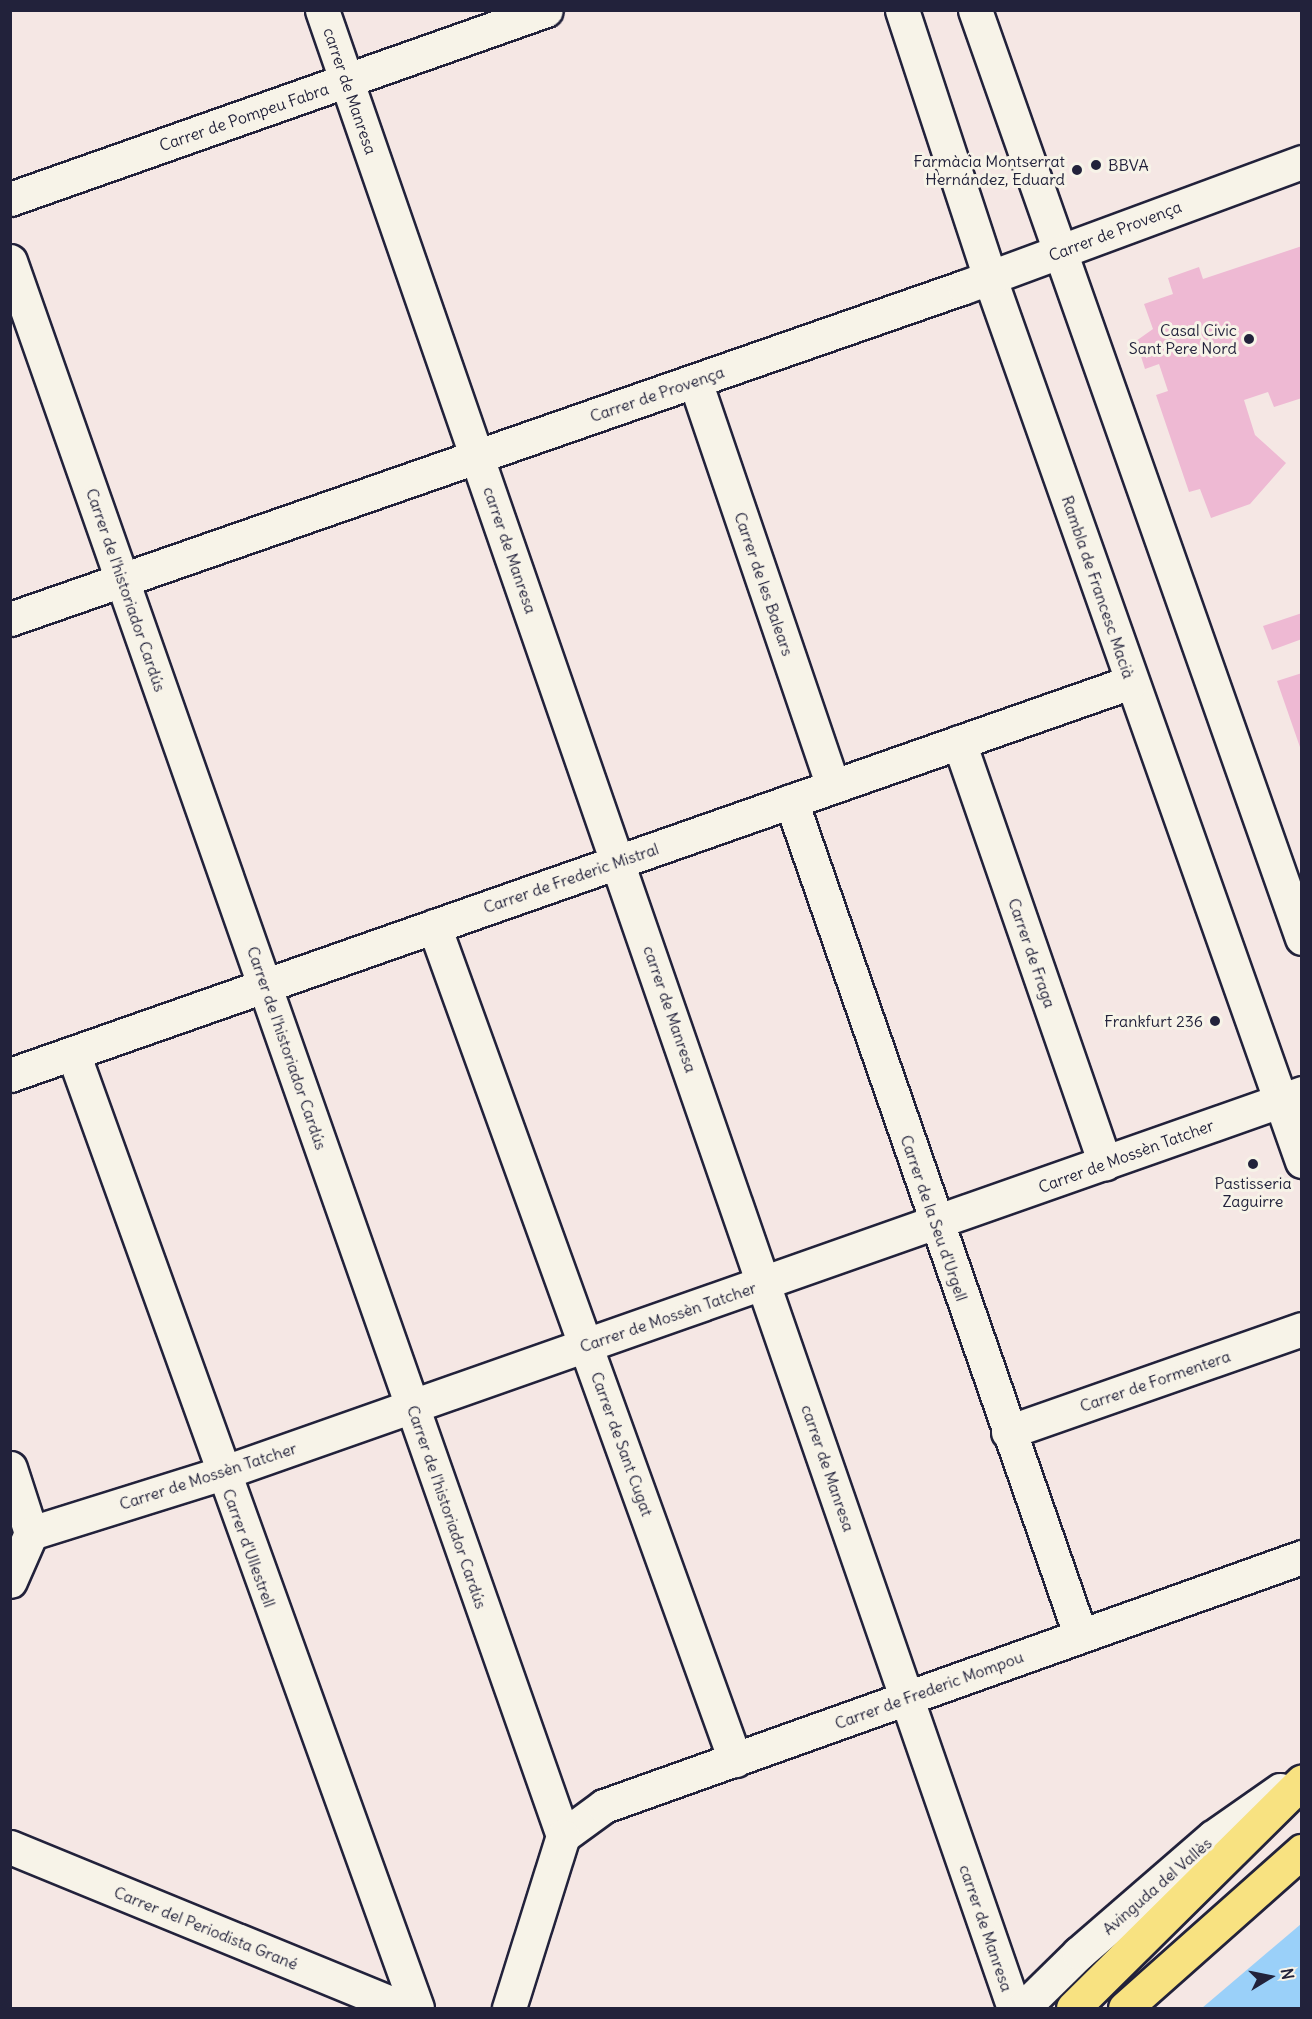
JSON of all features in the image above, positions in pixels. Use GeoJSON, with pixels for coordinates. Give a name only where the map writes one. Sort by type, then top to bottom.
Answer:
{"type":"FeatureCollection","features":[{"type":"Feature","properties":{"kind":"main road","name":"Avinguda del Vallès"},"geometry":{"type":"LineString","coordinates":[[1073,2008],[1302,1781]]}},
{"type":"Feature","properties":{"kind":"main road"},"geometry":{"type":"LineString","coordinates":[[1125,2008],[1302,1851]]}},
{"type":"Feature","properties":{"kind":"street","name":"carrer de Manresa"},"geometry":{"type":"LineString","coordinates":[[322,10],[619,861],[1014,2008]]}},
{"type":"Feature","properties":{"kind":"street","name":"Carrer de Pompeu Fabra"},"geometry":{"type":"LineString","coordinates":[[10,199],[546,10]]}},
{"type":"Feature","properties":{"kind":"street","name":"Rambla de Francesc Macià"},"geometry":{"type":"LineString","coordinates":[[902,10],[990,277],[1131,682],[1291,1097],[1302,1161]]}},
{"type":"Feature","properties":{"kind":"street"},"geometry":{"type":"LineString","coordinates":[[975,10],[1302,938]]}},
{"type":"Feature","properties":{"kind":"street","name":"Carrer de Provença"},"geometry":{"type":"LineString","coordinates":[[10,619],[990,277],[1302,162]]}},
{"type":"Feature","properties":{"kind":"street","name":"Carrer de l'historiador Cardús"},"geometry":{"type":"LineString","coordinates":[[10,261],[563,1836]]}},
{"type":"Feature","properties":{"kind":"street","name":"Carrer de les Balears"},"geometry":{"type":"LineString","coordinates":[[695,381],[833,786]]}},
{"type":"Feature","properties":{"kind":"street","name":"Carrer de Frederic Mistral"},"geometry":{"type":"LineString","coordinates":[[10,1075],[1131,682]]}},
{"type":"Feature","properties":{"kind":"street","name":"Carrer de Fraga"},"geometry":{"type":"LineString","coordinates":[[959,742],[1105,1163]]}},
{"type":"Feature","properties":{"kind":"street","name":"Carrer de la Seu d'Urgell"},"geometry":{"type":"LineString","coordinates":[[790,801],[1080,1634]]}},
{"type":"Feature","properties":{"kind":"street","name":"Carrer de Sant Cugat"},"geometry":{"type":"LineString","coordinates":[[434,926],[735,1760]]}},
{"type":"Feature","properties":{"kind":"street","name":"Carrer d'Ullestrell"},"geometry":{"type":"LineString","coordinates":[[74,1053],[222,1473],[417,2008]]}},
{"type":"Feature","properties":{"kind":"street","name":"Carrer de Mossèn Tatcher"},"geometry":{"type":"LineString","coordinates":[[31,1533],[222,1473],[765,1284],[1291,1097]]}},
{"type":"Feature","properties":{"kind":"street","name":"Carrer de Formentera"},"geometry":{"type":"LineString","coordinates":[[1008,1432],[1302,1329]]}},
{"type":"Feature","properties":{"kind":"street"},"geometry":{"type":"LineString","coordinates":[[10,1468],[31,1533],[10,1581]]}},
{"type":"Feature","properties":{"kind":"street","name":"Carrer de Frederic Mompou"},"geometry":{"type":"LineString","coordinates":[[563,1836],[604,1806],[1080,1634],[1302,1557]]}},
{"type":"Feature","properties":{"kind":"street","name":"Avinguda del Vallès"},"geometry":{"type":"LineString","coordinates":[[1023,2008],[1079,1953],[1213,1837],[1302,1775]]}},
{"type":"Feature","properties":{"kind":"street"},"geometry":{"type":"LineString","coordinates":[[509,2008],[563,1836]]}},
{"type":"Feature","properties":{"kind":"street","name":"Carrer del Periodista Grané"},"geometry":{"type":"LineString","coordinates":[[10,1847],[402,2008]]}},
{"type":"Feature","properties":{"kind":"water"},"geometry":{"type":"Polygon","coordinates":[[[1301,1924],[1301,2008],[1202,2008],[1301,1924]]]}},
{"type":"Feature","properties":{"kind":"building"},"geometry":{"type":"Polygon","coordinates":[[[1302,246],[1302,398],[1274,407],[1268,392],[1244,400],[1255,435],[1286,463],[1250,504],[1211,518],[1200,489],[1189,492],[1156,395],[1168,391],[1159,364],[1145,369],[1136,341],[1153,329],[1144,304],[1173,294],[1168,278],[1199,267],[1203,279],[1302,246]]]}},
{"type":"Feature","properties":{"kind":"building"},"geometry":{"type":"Polygon","coordinates":[[[1302,613],[1302,639],[1272,650],[1263,626],[1302,613]]]}},
{"type":"Feature","properties":{"kind":"building"},"geometry":{"type":"Polygon","coordinates":[[[1302,673],[1302,750],[1301,750],[1277,681],[1302,673]]]}},
{"type":"Feature","properties":{"kind":"place","name":"BBVA"},"geometry":{"type":"Point","coordinates":[1096,165]}},
{"type":"Feature","properties":{"kind":"place","name":"Farmàcia Montserrat Hernández, Eduard"},"geometry":{"type":"Point","coordinates":[1077,170]}},
{"type":"Feature","properties":{"kind":"place","name":"Casal Civic Sant Pere Nord"},"geometry":{"type":"Point","coordinates":[1249,339]}},
{"type":"Feature","properties":{"kind":"place","name":"Frankfurt 236"},"geometry":{"type":"Point","coordinates":[1215,1021]}},
{"type":"Feature","properties":{"kind":"place","name":"Pastisseria Zaguirre"},"geometry":{"type":"Point","coordinates":[1253,1164]}}]}
